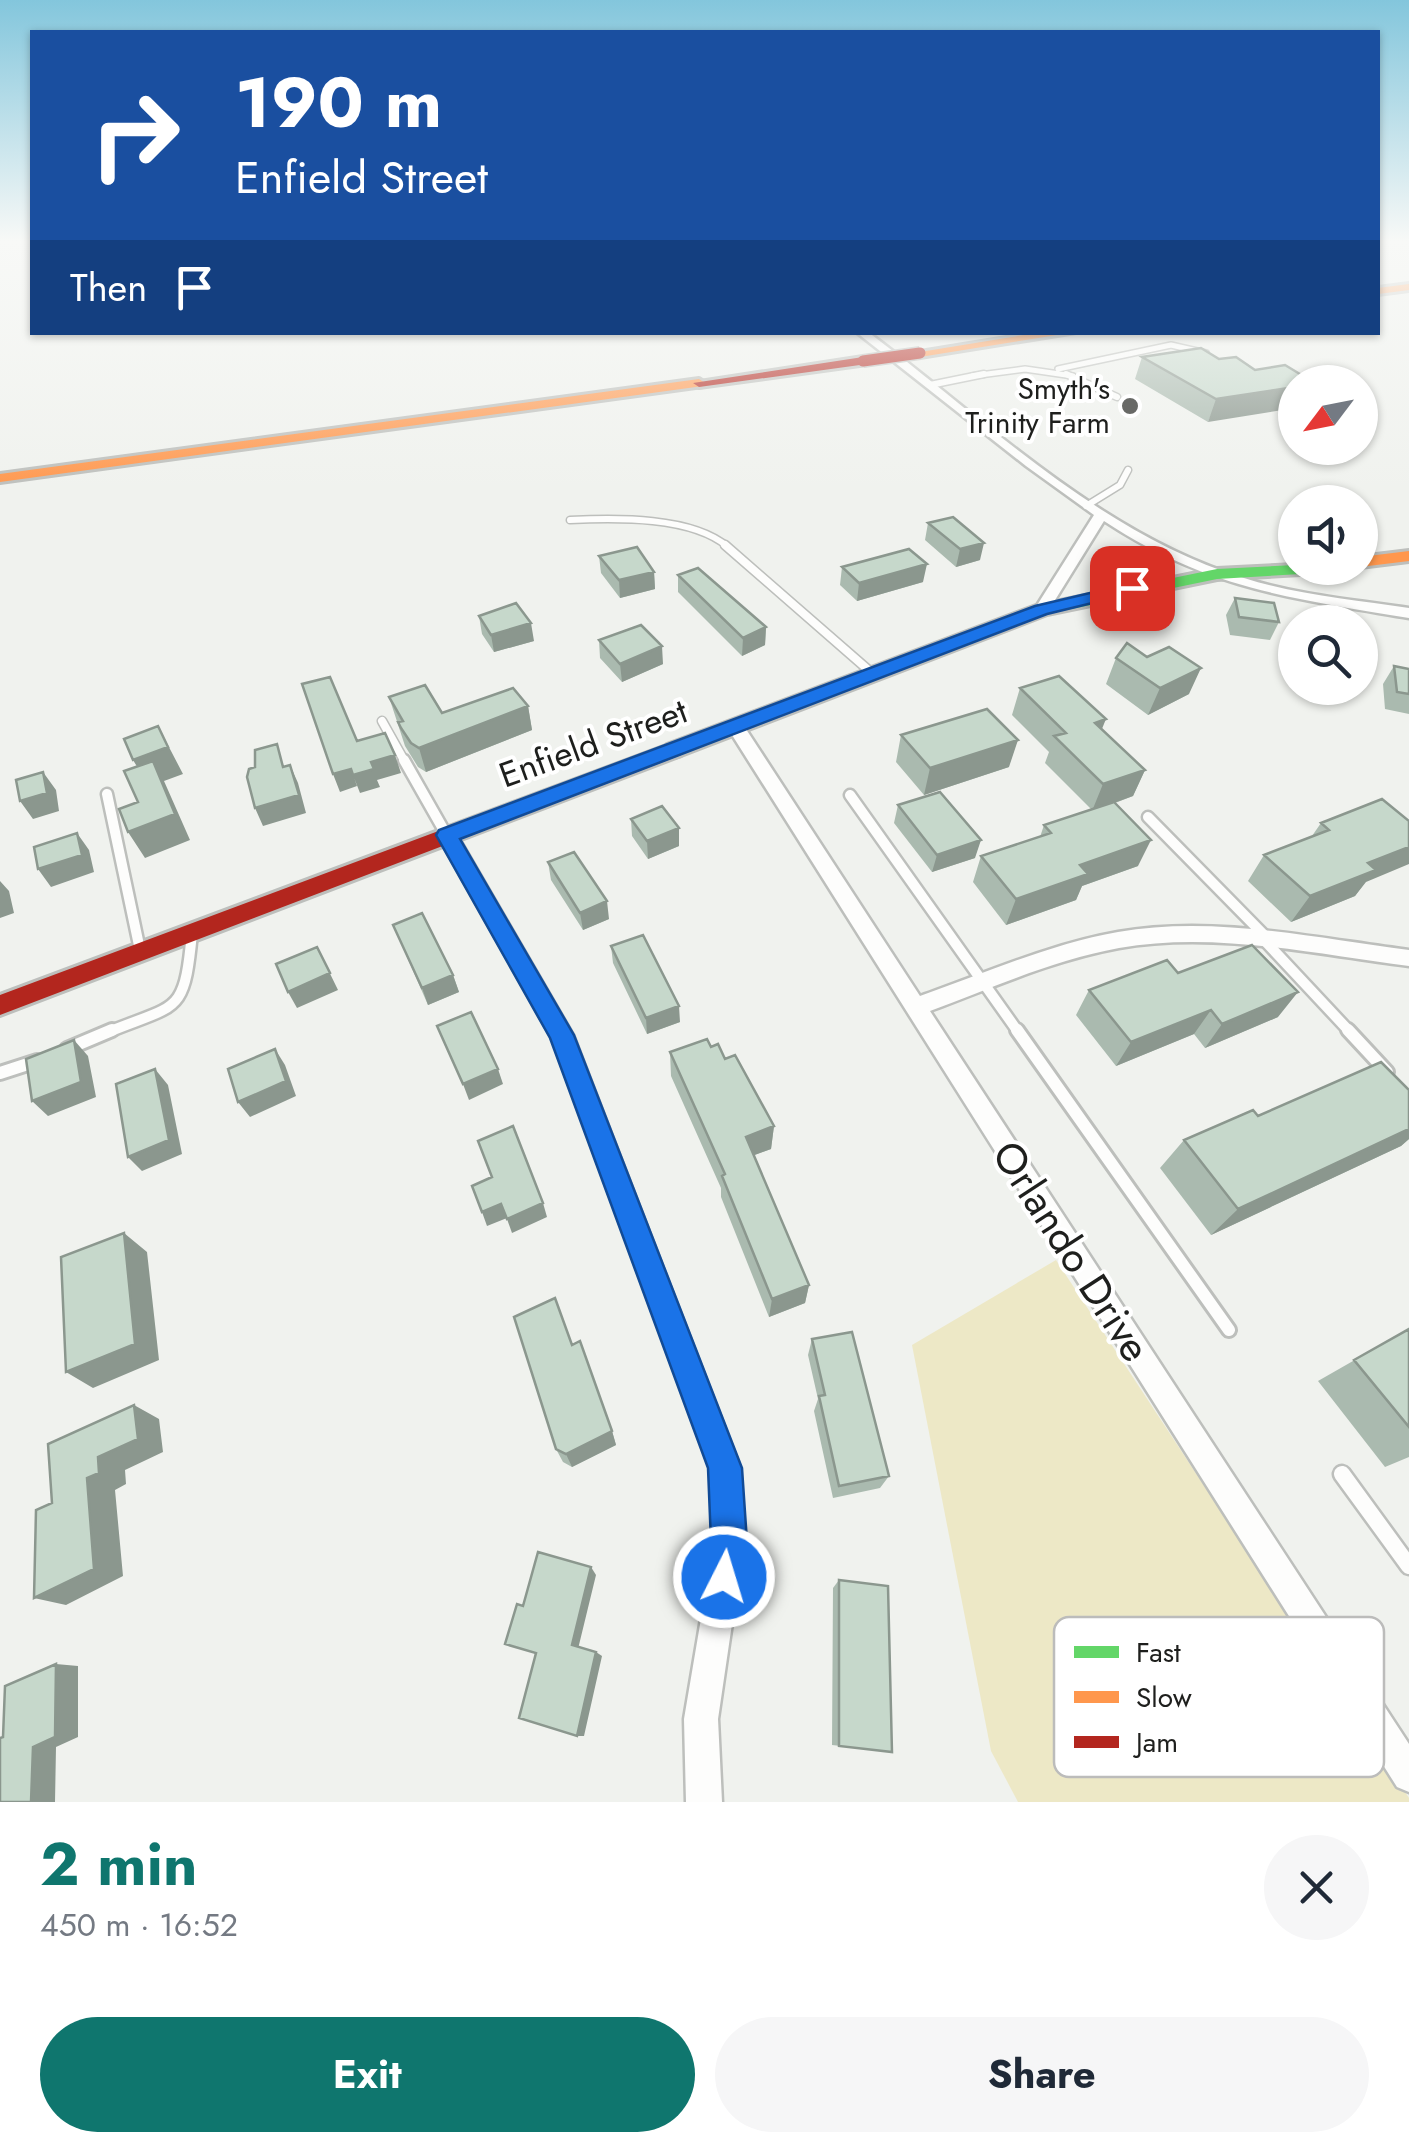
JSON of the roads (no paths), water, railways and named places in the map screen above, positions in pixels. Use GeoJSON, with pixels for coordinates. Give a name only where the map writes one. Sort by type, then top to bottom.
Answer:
{"type":"FeatureCollection","features":[{"type":"Feature","properties":{"kind":"main road"},"geometry":{"type":"LineString","coordinates":[[911,346],[949,335]]}},
{"type":"Feature","properties":{"kind":"main road"},"geometry":{"type":"LineString","coordinates":[[0,460],[857,347],[1038,335]]}},
{"type":"Feature","properties":{"kind":"main road"},"geometry":{"type":"LineString","coordinates":[[0,478],[857,347]]}},
{"type":"Feature","properties":{"kind":"main road"},"geometry":{"type":"LineString","coordinates":[[1378,544],[1404,545]]}},
{"type":"Feature","properties":{"kind":"main road"},"geometry":{"type":"LineString","coordinates":[[1378,555],[1404,545]]}},
{"type":"Feature","properties":{"kind":"main road"},"geometry":{"type":"LineString","coordinates":[[1217,574],[1238,560],[1278,554]]}},
{"type":"Feature","properties":{"kind":"main road"},"geometry":{"type":"LineString","coordinates":[[1217,574],[1278,573]]}},
{"type":"Feature","properties":{"kind":"main road","name":"Enfield Street"},"geometry":{"type":"LineString","coordinates":[[0,1005],[1042,610],[1217,574]]}},
{"type":"Feature","properties":{"kind":"street"},"geometry":{"type":"LineString","coordinates":[[857,347],[930,385],[1100,516],[1217,574],[1409,613]]}},
{"type":"Feature","properties":{"kind":"street"},"geometry":{"type":"LineString","coordinates":[[1042,610],[1100,516]]}},
{"type":"Feature","properties":{"kind":"street","name":"Orlando Drive"},"geometry":{"type":"LineString","coordinates":[[736,728],[1308,1617]]}},
{"type":"Feature","properties":{"kind":"street"},"geometry":{"type":"LineString","coordinates":[[447,835],[562,1035],[725,1468],[729,1542],[701,1718],[704,1802]]}},
{"type":"Feature","properties":{"kind":"street"},"geometry":{"type":"LineString","coordinates":[[915,1007],[1081,950],[1148,936],[1268,942],[1409,958]]}},
{"type":"Feature","properties":{"kind":"street","name":"Orlando Drive"},"geometry":{"type":"LineString","coordinates":[[1384,1735],[1409,1774]]}},
{"type":"Feature","properties":{"kind":"lane"},"geometry":{"type":"LineString","coordinates":[[930,385],[996,372],[1057,369],[1172,345],[1188,345],[1219,360]]}},
{"type":"Feature","properties":{"kind":"lane"},"geometry":{"type":"LineString","coordinates":[[1057,369],[1072,372],[1116,398]]}},
{"type":"Feature","properties":{"kind":"lane"},"geometry":{"type":"LineString","coordinates":[[1086,506],[1120,485],[1128,470]]}},
{"type":"Feature","properties":{"kind":"lane"},"geometry":{"type":"LineString","coordinates":[[570,520],[628,517],[714,535],[874,674]]}},
{"type":"Feature","properties":{"kind":"lane"},"geometry":{"type":"LineString","coordinates":[[382,722],[447,835]]}},
{"type":"Feature","properties":{"kind":"lane"},"geometry":{"type":"LineString","coordinates":[[107,794],[140,951]]}},
{"type":"Feature","properties":{"kind":"lane"},"geometry":{"type":"LineString","coordinates":[[850,795],[1229,1330]]}},
{"type":"Feature","properties":{"kind":"lane"},"geometry":{"type":"LineString","coordinates":[[1148,817],[1396,1082]]}},
{"type":"Feature","properties":{"kind":"lane"},"geometry":{"type":"LineString","coordinates":[[0,1073],[176,1004],[187,987],[192,932]]}},
{"type":"Feature","properties":{"kind":"lane"},"geometry":{"type":"LineString","coordinates":[[1342,1474],[1409,1566]]}},
{"type":"Feature","properties":{"kind":"place","name":"Smyth's Trinity Farm"},"geometry":{"type":"Point","coordinates":[1130,406]}}]}
